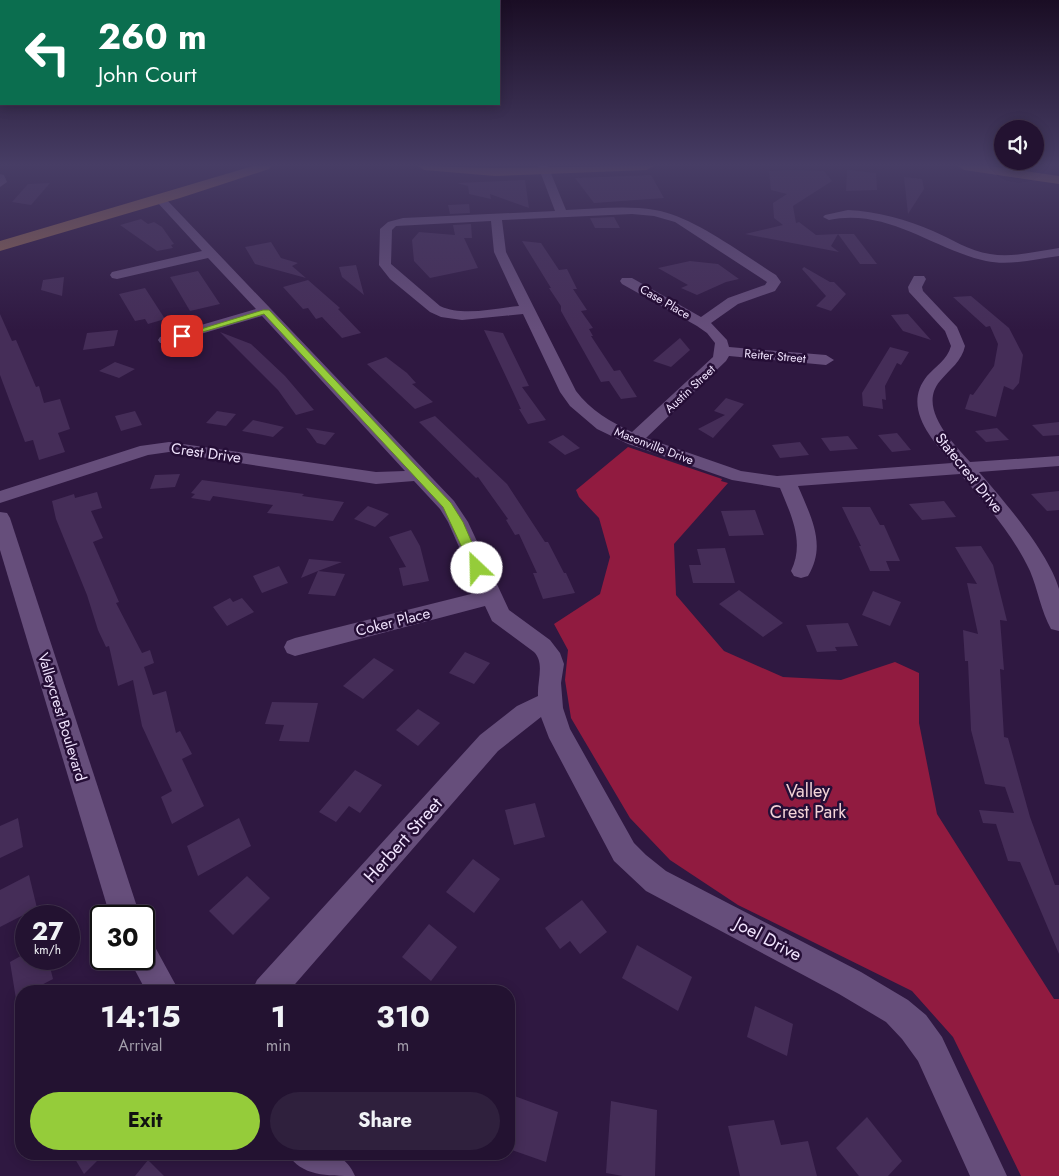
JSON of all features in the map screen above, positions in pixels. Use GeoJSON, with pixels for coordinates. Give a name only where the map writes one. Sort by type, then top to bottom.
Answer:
{"type":"FeatureCollection","features":[{"type":"Feature","properties":{"kind":"main road"},"geometry":{"type":"LineString","coordinates":[[0,246],[88,221]]}},
{"type":"Feature","properties":{"kind":"street"},"geometry":{"type":"LineString","coordinates":[[181,221],[447,505],[458,522],[490,597]]}},
{"type":"Feature","properties":{"kind":"street"},"geometry":{"type":"LineString","coordinates":[[406,221],[392,224],[386,229],[385,265],[435,309],[446,314],[462,316],[528,309]]}},
{"type":"Feature","properties":{"kind":"street","name":"Masonville Drive"},"geometry":{"type":"LineString","coordinates":[[496,221],[500,252],[568,392],[576,403],[603,425],[634,440],[738,476],[787,482],[1059,460]]}},
{"type":"Feature","properties":{"kind":"street"},"geometry":{"type":"LineString","coordinates":[[676,221],[768,276],[774,282],[770,288],[725,305],[702,323]]}},
{"type":"Feature","properties":{"kind":"street"},"geometry":{"type":"LineString","coordinates":[[888,221],[928,233],[964,251],[988,258],[1007,259],[1059,252]]}},
{"type":"Feature","properties":{"kind":"street"},"geometry":{"type":"LineString","coordinates":[[118,274],[212,253]]}},
{"type":"Feature","properties":{"kind":"street","name":"Statecrest Drive"},"geometry":{"type":"LineString","coordinates":[[918,279],[915,287],[916,292],[952,330],[958,346],[952,361],[933,378],[927,387],[925,409],[938,436],[1015,530],[1032,556],[1047,586],[1059,622]]}},
{"type":"Feature","properties":{"kind":"street","name":"Case Place"},"geometry":{"type":"LineString","coordinates":[[627,281],[702,323]]}},
{"type":"Feature","properties":{"kind":"street"},"geometry":{"type":"LineString","coordinates":[[165,340],[266,312]]}},
{"type":"Feature","properties":{"kind":"street","name":"Austin Street"},"geometry":{"type":"LineString","coordinates":[[634,440],[716,365],[723,351],[718,336],[702,323]]}},
{"type":"Feature","properties":{"kind":"street","name":"Reiter Street"},"geometry":{"type":"LineString","coordinates":[[723,351],[826,360]]}},
{"type":"Feature","properties":{"kind":"street","name":"Crest Drive"},"geometry":{"type":"LineString","coordinates":[[0,497],[158,447],[176,447],[376,478],[394,478],[419,474]]}},
{"type":"Feature","properties":{"kind":"street"},"geometry":{"type":"LineString","coordinates":[[787,482],[808,542],[808,555],[801,571]]}},
{"type":"Feature","properties":{"kind":"street","name":"Valleycrest Boulevard"},"geometry":{"type":"LineString","coordinates":[[0,518],[123,905]]}},
{"type":"Feature","properties":{"kind":"street","name":"Coker Place"},"geometry":{"type":"LineString","coordinates":[[296,647],[490,597]]}},
{"type":"Feature","properties":{"kind":"street","name":"Joel Drive"},"geometry":{"type":"LineString","coordinates":[[490,597],[500,614],[512,626],[542,646],[549,653],[552,664],[550,701],[558,731],[624,852],[636,865],[656,881],[850,983],[897,1011],[914,1027],[930,1049],[989,1176]]}},
{"type":"Feature","properties":{"kind":"street","name":"Herbert Street"},"geometry":{"type":"LineString","coordinates":[[273,985],[489,744],[526,713],[550,701]]}},
{"type":"Feature","properties":{"kind":"street"},"geometry":{"type":"LineString","coordinates":[[151,970],[160,985]]}},
{"type":"Feature","properties":{"kind":"street"},"geometry":{"type":"LineString","coordinates":[[314,1160],[337,1176]]}},
{"type":"Feature","properties":{"kind":"green space","name":"Valley Crest Park"},"geometry":{"type":"Polygon","coordinates":[[[628,447],[722,479],[721,481],[728,483],[674,544],[676,595],[724,651],[783,677],[841,680],[895,662],[919,673],[919,723],[937,814],[1054,999],[1059,999],[1059,1176],[1021,1176],[953,1037],[912,991],[738,905],[670,860],[630,818],[571,718],[565,680],[568,650],[554,624],[600,594],[610,557],[599,518],[579,497],[576,490],[628,447]]]}},
{"type":"Feature","properties":{"kind":"building"},"geometry":{"type":"Polygon","coordinates":[[[134,221],[144,221],[148,224],[154,222],[162,227],[174,244],[171,245],[173,248],[157,251],[120,225],[134,221]]]}},
{"type":"Feature","properties":{"kind":"building"},"geometry":{"type":"Polygon","coordinates":[[[591,221],[616,221],[620,228],[595,228],[591,221]]]}},
{"type":"Feature","properties":{"kind":"building"},"geometry":{"type":"Polygon","coordinates":[[[778,221],[799,222],[816,235],[838,234],[831,246],[839,252],[745,234],[783,225],[778,221]]]}},
{"type":"Feature","properties":{"kind":"building"},"geometry":{"type":"Polygon","coordinates":[[[471,224],[472,238],[464,238],[478,268],[430,278],[414,261],[412,240],[419,232],[455,235],[453,225],[471,224]]]}},
{"type":"Feature","properties":{"kind":"building"},"geometry":{"type":"Polygon","coordinates":[[[838,234],[854,234],[877,264],[860,264],[838,234]]]}},
{"type":"Feature","properties":{"kind":"building"},"geometry":{"type":"Polygon","coordinates":[[[522,241],[541,243],[559,270],[567,269],[577,289],[573,289],[587,310],[581,311],[593,328],[589,329],[593,336],[591,336],[614,371],[620,370],[637,397],[621,399],[609,381],[601,382],[561,311],[561,306],[549,288],[551,288],[522,241]]]}},
{"type":"Feature","properties":{"kind":"building"},"geometry":{"type":"Polygon","coordinates":[[[271,242],[281,258],[298,263],[292,266],[306,278],[255,264],[245,247],[271,242]]]}},
{"type":"Feature","properties":{"kind":"building"},"geometry":{"type":"Polygon","coordinates":[[[690,261],[718,264],[739,279],[726,282],[697,295],[681,288],[688,285],[658,268],[690,261]]]}},
{"type":"Feature","properties":{"kind":"building"},"geometry":{"type":"Polygon","coordinates":[[[356,265],[364,295],[342,277],[339,267],[356,265]]]}},
{"type":"Feature","properties":{"kind":"building"},"geometry":{"type":"Polygon","coordinates":[[[804,267],[830,282],[834,282],[846,294],[831,311],[816,306],[826,296],[802,269],[804,267]]]}},
{"type":"Feature","properties":{"kind":"building"},"geometry":{"type":"Polygon","coordinates":[[[198,271],[220,304],[190,311],[170,277],[198,271]]]}},
{"type":"Feature","properties":{"kind":"building"},"geometry":{"type":"Polygon","coordinates":[[[64,277],[62,296],[41,290],[43,280],[64,277]]]}},
{"type":"Feature","properties":{"kind":"building"},"geometry":{"type":"Polygon","coordinates":[[[308,280],[340,308],[338,309],[361,333],[342,338],[322,317],[316,319],[308,308],[303,309],[283,287],[308,280]]]}},
{"type":"Feature","properties":{"kind":"building"},"geometry":{"type":"Polygon","coordinates":[[[145,288],[165,319],[148,324],[145,319],[135,321],[119,294],[145,288]]]}},
{"type":"Feature","properties":{"kind":"building"},"geometry":{"type":"Polygon","coordinates":[[[971,296],[1009,328],[1023,355],[1019,383],[1013,390],[1004,386],[996,417],[965,409],[970,394],[973,395],[994,366],[998,344],[990,326],[986,327],[953,297],[971,296]]]}},
{"type":"Feature","properties":{"kind":"building"},"geometry":{"type":"Polygon","coordinates":[[[0,314],[12,341],[16,340],[36,387],[39,386],[44,403],[60,399],[70,429],[58,433],[65,452],[39,460],[33,440],[25,442],[0,375],[0,314]]]}},
{"type":"Feature","properties":{"kind":"building"},"geometry":{"type":"Polygon","coordinates":[[[908,314],[931,340],[903,331],[891,315],[908,314]]]}},
{"type":"Feature","properties":{"kind":"building"},"geometry":{"type":"Polygon","coordinates":[[[118,330],[114,346],[83,350],[87,333],[118,330]]]}},
{"type":"Feature","properties":{"kind":"building"},"geometry":{"type":"Polygon","coordinates":[[[484,330],[503,333],[529,386],[522,387],[546,420],[528,424],[519,409],[521,409],[484,330]]]}},
{"type":"Feature","properties":{"kind":"building"},"geometry":{"type":"Polygon","coordinates":[[[220,332],[251,344],[285,376],[314,410],[296,415],[278,390],[220,332]]]}},
{"type":"Feature","properties":{"kind":"building"},"geometry":{"type":"Polygon","coordinates":[[[680,338],[690,350],[671,367],[653,361],[680,338]]]}},
{"type":"Feature","properties":{"kind":"building"},"geometry":{"type":"Polygon","coordinates":[[[890,347],[909,352],[901,365],[897,363],[885,386],[886,400],[882,399],[883,409],[863,406],[862,393],[890,347]]]}},
{"type":"Feature","properties":{"kind":"building"},"geometry":{"type":"Polygon","coordinates":[[[386,357],[407,373],[416,383],[412,384],[433,402],[415,409],[367,364],[386,357]]]}},
{"type":"Feature","properties":{"kind":"building"},"geometry":{"type":"Polygon","coordinates":[[[115,362],[135,369],[119,378],[99,371],[115,362]]]}},
{"type":"Feature","properties":{"kind":"building"},"geometry":{"type":"Polygon","coordinates":[[[726,398],[744,404],[713,438],[698,429],[725,415],[714,411],[726,398]]]}},
{"type":"Feature","properties":{"kind":"building"},"geometry":{"type":"Polygon","coordinates":[[[135,411],[142,425],[121,431],[115,416],[135,411]]]}},
{"type":"Feature","properties":{"kind":"building"},"geometry":{"type":"Polygon","coordinates":[[[217,411],[236,414],[226,426],[206,423],[217,411]]]}},
{"type":"Feature","properties":{"kind":"building"},"geometry":{"type":"Polygon","coordinates":[[[435,416],[507,484],[545,542],[548,542],[575,593],[543,599],[533,573],[537,573],[519,534],[515,535],[506,520],[508,519],[478,477],[476,478],[419,422],[435,416]]]}},
{"type":"Feature","properties":{"kind":"building"},"geometry":{"type":"Polygon","coordinates":[[[253,420],[284,427],[273,437],[242,431],[253,420]]]}},
{"type":"Feature","properties":{"kind":"building"},"geometry":{"type":"Polygon","coordinates":[[[1059,422],[1059,435],[1043,436],[1032,425],[1059,422]]]}},
{"type":"Feature","properties":{"kind":"building"},"geometry":{"type":"Polygon","coordinates":[[[306,428],[335,433],[325,445],[317,443],[306,428]]]}},
{"type":"Feature","properties":{"kind":"building"},"geometry":{"type":"Polygon","coordinates":[[[997,428],[1009,440],[986,442],[975,431],[997,428]]]}},
{"type":"Feature","properties":{"kind":"building"},"geometry":{"type":"Polygon","coordinates":[[[897,433],[911,450],[892,452],[878,435],[897,433]]]}},
{"type":"Feature","properties":{"kind":"building"},"geometry":{"type":"Polygon","coordinates":[[[563,435],[580,448],[565,455],[548,442],[563,435]]]}},
{"type":"Feature","properties":{"kind":"building"},"geometry":{"type":"Polygon","coordinates":[[[848,436],[858,449],[830,451],[821,438],[848,436]]]}},
{"type":"Feature","properties":{"kind":"building"},"geometry":{"type":"Polygon","coordinates":[[[800,442],[809,455],[780,458],[772,445],[800,442]]]}},
{"type":"Feature","properties":{"kind":"building"},"geometry":{"type":"Polygon","coordinates":[[[180,474],[175,487],[150,489],[155,475],[180,474]]]}},
{"type":"Feature","properties":{"kind":"building"},"geometry":{"type":"Polygon","coordinates":[[[202,480],[304,494],[302,496],[344,502],[333,521],[267,513],[273,505],[213,496],[210,501],[191,498],[195,494],[191,493],[202,480]]]}},
{"type":"Feature","properties":{"kind":"building"},"geometry":{"type":"Polygon","coordinates":[[[1059,491],[1059,510],[1047,511],[1031,494],[1059,491]]]}},
{"type":"Feature","properties":{"kind":"building"},"geometry":{"type":"Polygon","coordinates":[[[97,492],[102,508],[91,511],[103,538],[93,542],[119,602],[116,603],[142,653],[150,650],[154,663],[144,667],[153,695],[166,691],[176,733],[180,731],[192,754],[182,759],[204,806],[172,824],[161,797],[172,791],[142,726],[133,680],[118,686],[109,646],[106,647],[98,630],[87,595],[56,519],[52,501],[74,494],[75,498],[97,492]]]}},
{"type":"Feature","properties":{"kind":"building"},"geometry":{"type":"Polygon","coordinates":[[[944,501],[956,517],[922,520],[909,504],[944,501]]]}},
{"type":"Feature","properties":{"kind":"building"},"geometry":{"type":"Polygon","coordinates":[[[368,506],[389,514],[375,527],[354,519],[368,506]]]}},
{"type":"Feature","properties":{"kind":"building"},"geometry":{"type":"Polygon","coordinates":[[[842,507],[870,507],[880,525],[884,525],[900,561],[886,561],[890,571],[870,571],[859,546],[861,546],[842,507]]]}},
{"type":"Feature","properties":{"kind":"building"},"geometry":{"type":"Polygon","coordinates":[[[755,510],[764,535],[729,536],[721,511],[755,510]]]}},
{"type":"Feature","properties":{"kind":"building"},"geometry":{"type":"Polygon","coordinates":[[[411,530],[420,546],[429,581],[403,586],[399,568],[406,567],[389,537],[411,530]]]}},
{"type":"Feature","properties":{"kind":"building"},"geometry":{"type":"Polygon","coordinates":[[[981,546],[993,565],[1007,621],[1000,620],[1004,670],[1000,669],[1004,737],[1008,738],[1030,817],[1055,885],[1059,885],[1059,954],[1020,862],[1008,861],[996,824],[983,823],[979,810],[1014,813],[1005,787],[985,784],[971,730],[968,661],[965,661],[963,630],[978,634],[967,583],[977,584],[955,547],[981,546]]]}},
{"type":"Feature","properties":{"kind":"building"},"geometry":{"type":"Polygon","coordinates":[[[725,548],[735,583],[693,583],[689,565],[701,565],[697,549],[725,548]]]}},
{"type":"Feature","properties":{"kind":"building"},"geometry":{"type":"Polygon","coordinates":[[[309,559],[342,562],[301,578],[309,559]]]}},
{"type":"Feature","properties":{"kind":"building"},"geometry":{"type":"Polygon","coordinates":[[[279,566],[288,583],[262,593],[253,576],[279,566]]]}},
{"type":"Feature","properties":{"kind":"building"},"geometry":{"type":"Polygon","coordinates":[[[318,571],[345,574],[335,596],[308,594],[318,571]]]}},
{"type":"Feature","properties":{"kind":"building"},"geometry":{"type":"Polygon","coordinates":[[[739,590],[783,623],[763,637],[719,604],[739,590]]]}},
{"type":"Feature","properties":{"kind":"building"},"geometry":{"type":"Polygon","coordinates":[[[873,591],[901,602],[890,626],[862,615],[873,591]]]}},
{"type":"Feature","properties":{"kind":"building"},"geometry":{"type":"Polygon","coordinates":[[[230,598],[233,602],[242,598],[254,612],[227,626],[213,607],[230,598]]]}},
{"type":"Feature","properties":{"kind":"building"},"geometry":{"type":"Polygon","coordinates":[[[848,623],[858,646],[835,647],[837,651],[817,652],[806,625],[848,623]]]}},
{"type":"Feature","properties":{"kind":"building"},"geometry":{"type":"Polygon","coordinates":[[[465,652],[490,663],[474,684],[449,673],[465,652]]]}},
{"type":"Feature","properties":{"kind":"building"},"geometry":{"type":"Polygon","coordinates":[[[374,658],[394,670],[363,699],[343,686],[374,658]]]}},
{"type":"Feature","properties":{"kind":"building"},"geometry":{"type":"Polygon","coordinates":[[[272,702],[318,703],[309,742],[279,741],[284,725],[265,724],[272,702]]]}},
{"type":"Feature","properties":{"kind":"building"},"geometry":{"type":"Polygon","coordinates":[[[418,709],[440,723],[418,746],[396,730],[418,709]]]}},
{"type":"Feature","properties":{"kind":"building"},"geometry":{"type":"Polygon","coordinates":[[[355,770],[382,785],[360,813],[349,806],[336,822],[319,812],[355,770]]]}},
{"type":"Feature","properties":{"kind":"building"},"geometry":{"type":"Polygon","coordinates":[[[535,803],[545,837],[514,845],[505,810],[535,803]]]}},
{"type":"Feature","properties":{"kind":"building"},"geometry":{"type":"Polygon","coordinates":[[[18,818],[23,847],[0,858],[0,826],[18,818]]]}},
{"type":"Feature","properties":{"kind":"building"},"geometry":{"type":"Polygon","coordinates":[[[239,818],[251,846],[198,876],[187,846],[239,818]]]}},
{"type":"Feature","properties":{"kind":"building"},"geometry":{"type":"Polygon","coordinates":[[[473,859],[500,879],[474,913],[446,892],[473,859]]]}},
{"type":"Feature","properties":{"kind":"building"},"geometry":{"type":"Polygon","coordinates":[[[29,875],[36,905],[15,905],[15,919],[0,927],[0,890],[29,875]]]}},
{"type":"Feature","properties":{"kind":"building"},"geometry":{"type":"Polygon","coordinates":[[[247,876],[270,898],[233,935],[209,911],[247,876]]]}},
{"type":"Feature","properties":{"kind":"building"},"geometry":{"type":"Polygon","coordinates":[[[582,900],[607,932],[580,954],[570,941],[560,949],[545,928],[582,900]]]}},
{"type":"Feature","properties":{"kind":"building"},"geometry":{"type":"Polygon","coordinates":[[[429,924],[457,947],[431,981],[402,957],[429,924]]]}},
{"type":"Feature","properties":{"kind":"building"},"geometry":{"type":"Polygon","coordinates":[[[637,945],[692,977],[678,1011],[622,978],[637,945]]]}},
{"type":"Feature","properties":{"kind":"building"},"geometry":{"type":"Polygon","coordinates":[[[15,959],[15,970],[51,970],[53,979],[42,985],[15,985],[15,993],[10,962],[15,959]]]}},
{"type":"Feature","properties":{"kind":"building"},"geometry":{"type":"Polygon","coordinates":[[[755,1006],[793,1024],[787,1056],[747,1037],[755,1006]]]}},
{"type":"Feature","properties":{"kind":"building"},"geometry":{"type":"Polygon","coordinates":[[[515,1096],[558,1112],[546,1162],[515,1151],[515,1096]]]}},
{"type":"Feature","properties":{"kind":"building"},"geometry":{"type":"Polygon","coordinates":[[[611,1101],[657,1110],[655,1176],[623,1176],[606,1173],[611,1101]]]}},
{"type":"Feature","properties":{"kind":"building"},"geometry":{"type":"Polygon","coordinates":[[[867,1117],[902,1161],[888,1176],[859,1176],[836,1148],[867,1117]]]}},
{"type":"Feature","properties":{"kind":"building"},"geometry":{"type":"Polygon","coordinates":[[[774,1120],[781,1145],[808,1141],[817,1176],[740,1176],[728,1126],[774,1120]]]}},
{"type":"Feature","properties":{"kind":"building"},"geometry":{"type":"Polygon","coordinates":[[[76,1160],[98,1160],[84,1174],[76,1160]]]}},
{"type":"Feature","properties":{"kind":"building"},"geometry":{"type":"Polygon","coordinates":[[[148,1160],[164,1176],[135,1176],[148,1160]]]}},
{"type":"Feature","properties":{"kind":"route"},"geometry":{"type":"LineString","coordinates":[[182,336],[266,312],[305,351],[447,505],[458,522],[477,568]]}}]}
